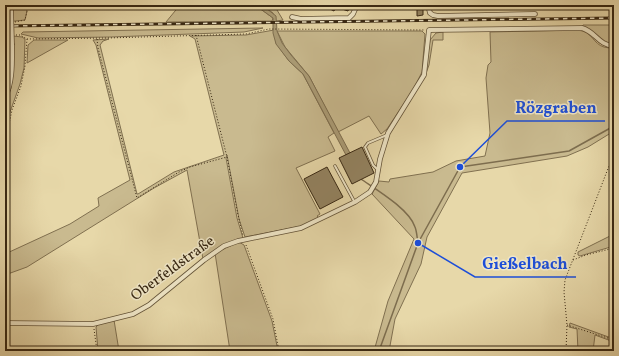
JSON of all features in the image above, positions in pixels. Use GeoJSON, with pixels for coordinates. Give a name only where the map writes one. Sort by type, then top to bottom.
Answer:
{"type":"FeatureCollection","features":[{"type":"Feature","properties":{"kind":"street"},"geometry":{"type":"LineString","coordinates":[[5,98],[11,77],[12,45],[10,5]]}},
{"type":"Feature","properties":{"kind":"street"},"geometry":{"type":"LineString","coordinates":[[292,17],[301,19],[349,18],[353,14],[357,5]]}},
{"type":"Feature","properties":{"kind":"street"},"geometry":{"type":"LineString","coordinates":[[428,5],[430,13],[438,16],[535,14]]}},
{"type":"Feature","properties":{"kind":"street"},"geometry":{"type":"LineString","coordinates":[[378,170],[387,135],[397,116],[424,74],[429,30],[582,28],[587,30],[605,45],[614,46]]}},
{"type":"Feature","properties":{"kind":"street","name":"Oberfeldstraße"},"geometry":{"type":"LineString","coordinates":[[5,323],[93,324],[133,314],[149,305],[224,246],[238,241],[244,241],[301,228],[355,202],[370,192],[376,182],[378,170]]}},
{"type":"Feature","properties":{"kind":"lane"},"geometry":{"type":"LineString","coordinates":[[378,170],[373,165],[366,147],[368,143],[387,135]]}},
{"type":"Feature","properties":{"kind":"lane"},"geometry":{"type":"LineString","coordinates":[[335,166],[355,202]]}},
{"type":"Feature","properties":{"kind":"path"},"geometry":{"type":"LineString","coordinates":[[13,22],[25,20],[27,11],[26,5]]}},
{"type":"Feature","properties":{"kind":"path"},"geometry":{"type":"LineString","coordinates":[[15,35],[20,35],[27,39],[246,34],[273,29],[429,30]]}},
{"type":"Feature","properties":{"kind":"path"},"geometry":{"type":"LineString","coordinates":[[196,35],[227,157],[244,241],[273,319],[279,351]]}},
{"type":"Feature","properties":{"kind":"path"},"geometry":{"type":"LineString","coordinates":[[97,38],[98,48],[137,198],[179,172],[190,167],[227,157]]}},
{"type":"Feature","properties":{"kind":"path"},"geometry":{"type":"LineString","coordinates":[[5,129],[9,124],[12,110],[21,86],[25,66],[27,39]]}},
{"type":"Feature","properties":{"kind":"path"},"geometry":{"type":"LineString","coordinates":[[566,351],[567,324],[564,292],[565,280],[614,153]]}},
{"type":"Feature","properties":{"kind":"path"},"geometry":{"type":"LineString","coordinates":[[573,261],[593,253],[614,248]]}},
{"type":"Feature","properties":{"kind":"path"},"geometry":{"type":"LineString","coordinates":[[93,324],[97,351]]}},
{"type":"Feature","properties":{"kind":"path"},"geometry":{"type":"LineString","coordinates":[[567,324],[614,340]]}},
{"type":"Feature","properties":{"kind":"shaded area"},"geometry":{"type":"Polygon","coordinates":[[[5,5],[28,5],[26,6],[27,11],[25,20],[6,22],[5,24],[5,5]]]}},
{"type":"Feature","properties":{"kind":"shaded area"},"geometry":{"type":"Polygon","coordinates":[[[180,5],[255,5],[273,18],[272,21],[166,22],[180,5]]]}},
{"type":"Feature","properties":{"kind":"shaded area"},"geometry":{"type":"Polygon","coordinates":[[[255,5],[262,5],[276,16],[277,31],[282,43],[309,76],[350,153],[346,155],[303,74],[289,61],[276,44],[273,33],[273,18],[255,5]]]}},
{"type":"Feature","properties":{"kind":"shaded area"},"geometry":{"type":"Polygon","coordinates":[[[262,5],[274,5],[283,20],[276,21],[273,13],[262,5]]]}},
{"type":"Feature","properties":{"kind":"shaded area"},"geometry":{"type":"Polygon","coordinates":[[[583,25],[614,25],[614,44],[607,44],[582,27],[583,25]]]}},
{"type":"Feature","properties":{"kind":"shaded area"},"geometry":{"type":"Polygon","coordinates":[[[263,28],[244,32],[111,37],[38,38],[21,34],[23,32],[263,28]]]}},
{"type":"Feature","properties":{"kind":"shaded area"},"geometry":{"type":"Polygon","coordinates":[[[274,30],[276,43],[289,61],[303,74],[334,133],[328,137],[335,151],[296,168],[320,214],[317,216],[319,218],[302,226],[245,237],[239,219],[227,155],[226,158],[237,218],[243,238],[212,252],[203,259],[187,170],[154,188],[27,267],[5,275],[5,254],[70,224],[99,206],[98,198],[130,180],[96,45],[93,40],[109,39],[103,41],[100,45],[138,194],[174,172],[224,155],[195,39],[190,36],[246,35],[274,30]]]}},
{"type":"Feature","properties":{"kind":"shaded area"},"geometry":{"type":"Polygon","coordinates":[[[578,30],[590,35],[600,45],[614,49],[614,131],[588,147],[567,156],[462,173],[427,237],[421,264],[395,319],[389,351],[374,351],[388,301],[414,239],[372,194],[379,181],[389,182],[390,179],[433,172],[456,161],[485,156],[490,133],[486,78],[488,65],[491,62],[490,32],[578,30]]]}},
{"type":"Feature","properties":{"kind":"shaded area"},"geometry":{"type":"Polygon","coordinates":[[[277,31],[422,31],[425,34],[422,72],[413,90],[387,129],[381,134],[369,116],[338,132],[309,76],[285,47],[277,31]]]}},
{"type":"Feature","properties":{"kind":"shaded area"},"geometry":{"type":"Polygon","coordinates":[[[443,32],[443,40],[433,40],[429,65],[425,76],[430,40],[436,33],[443,32]]]}},
{"type":"Feature","properties":{"kind":"shaded area"},"geometry":{"type":"Polygon","coordinates":[[[5,36],[9,36],[9,71],[5,90],[5,36]]]}},
{"type":"Feature","properties":{"kind":"shaded area"},"geometry":{"type":"Polygon","coordinates":[[[13,36],[22,37],[25,39],[24,68],[8,123],[5,128],[5,102],[11,88],[13,73],[13,36]]]}},
{"type":"Feature","properties":{"kind":"shaded area"},"geometry":{"type":"Polygon","coordinates":[[[34,40],[68,40],[27,63],[28,45],[34,40]]]}},
{"type":"Feature","properties":{"kind":"shaded area"},"geometry":{"type":"Polygon","coordinates":[[[614,234],[614,246],[580,256],[578,255],[578,252],[614,234]]]}},
{"type":"Feature","properties":{"kind":"shaded area"},"geometry":{"type":"Polygon","coordinates":[[[239,242],[244,245],[272,321],[278,351],[230,351],[215,253],[239,242]]]}},
{"type":"Feature","properties":{"kind":"shaded area"},"geometry":{"type":"Polygon","coordinates":[[[114,320],[119,351],[98,351],[96,327],[99,324],[114,320]]]}},
{"type":"Feature","properties":{"kind":"shaded area"},"geometry":{"type":"Polygon","coordinates":[[[570,323],[614,339],[614,342],[595,335],[593,351],[578,351],[577,329],[569,327],[570,323]]]}},
{"type":"Feature","properties":{"kind":"building"},"geometry":{"type":"Polygon","coordinates":[[[332,5],[350,5],[348,11],[336,7],[334,11],[330,9],[332,5]]]}},
{"type":"Feature","properties":{"kind":"building"},"geometry":{"type":"Polygon","coordinates":[[[417,7],[423,7],[423,15],[417,16],[417,7]]]}},
{"type":"Feature","properties":{"kind":"building"},"geometry":{"type":"Polygon","coordinates":[[[362,147],[374,173],[352,184],[339,158],[362,147]]]}},
{"type":"Feature","properties":{"kind":"building"},"geometry":{"type":"Polygon","coordinates":[[[327,167],[343,197],[320,209],[304,179],[327,167]]]}},
{"type":"Feature","properties":{"kind":"waterway"},"geometry":{"type":"LineString","coordinates":[[418,243],[460,167],[569,151],[614,126]]}},
{"type":"Feature","properties":{"kind":"waterway"},"geometry":{"type":"LineString","coordinates":[[361,179],[392,200],[406,213],[412,220],[417,233],[418,243],[379,351]]}},
{"type":"Feature","properties":{"kind":"railway"},"geometry":{"type":"LineString","coordinates":[[5,26],[614,18]]}},
{"type":"Feature","properties":{"kind":"place","name":"Rözgraben"},"geometry":{"type":"Point","coordinates":[460,167]}},
{"type":"Feature","properties":{"kind":"place","name":"Gießelbach"},"geometry":{"type":"Point","coordinates":[418,243]}}]}
